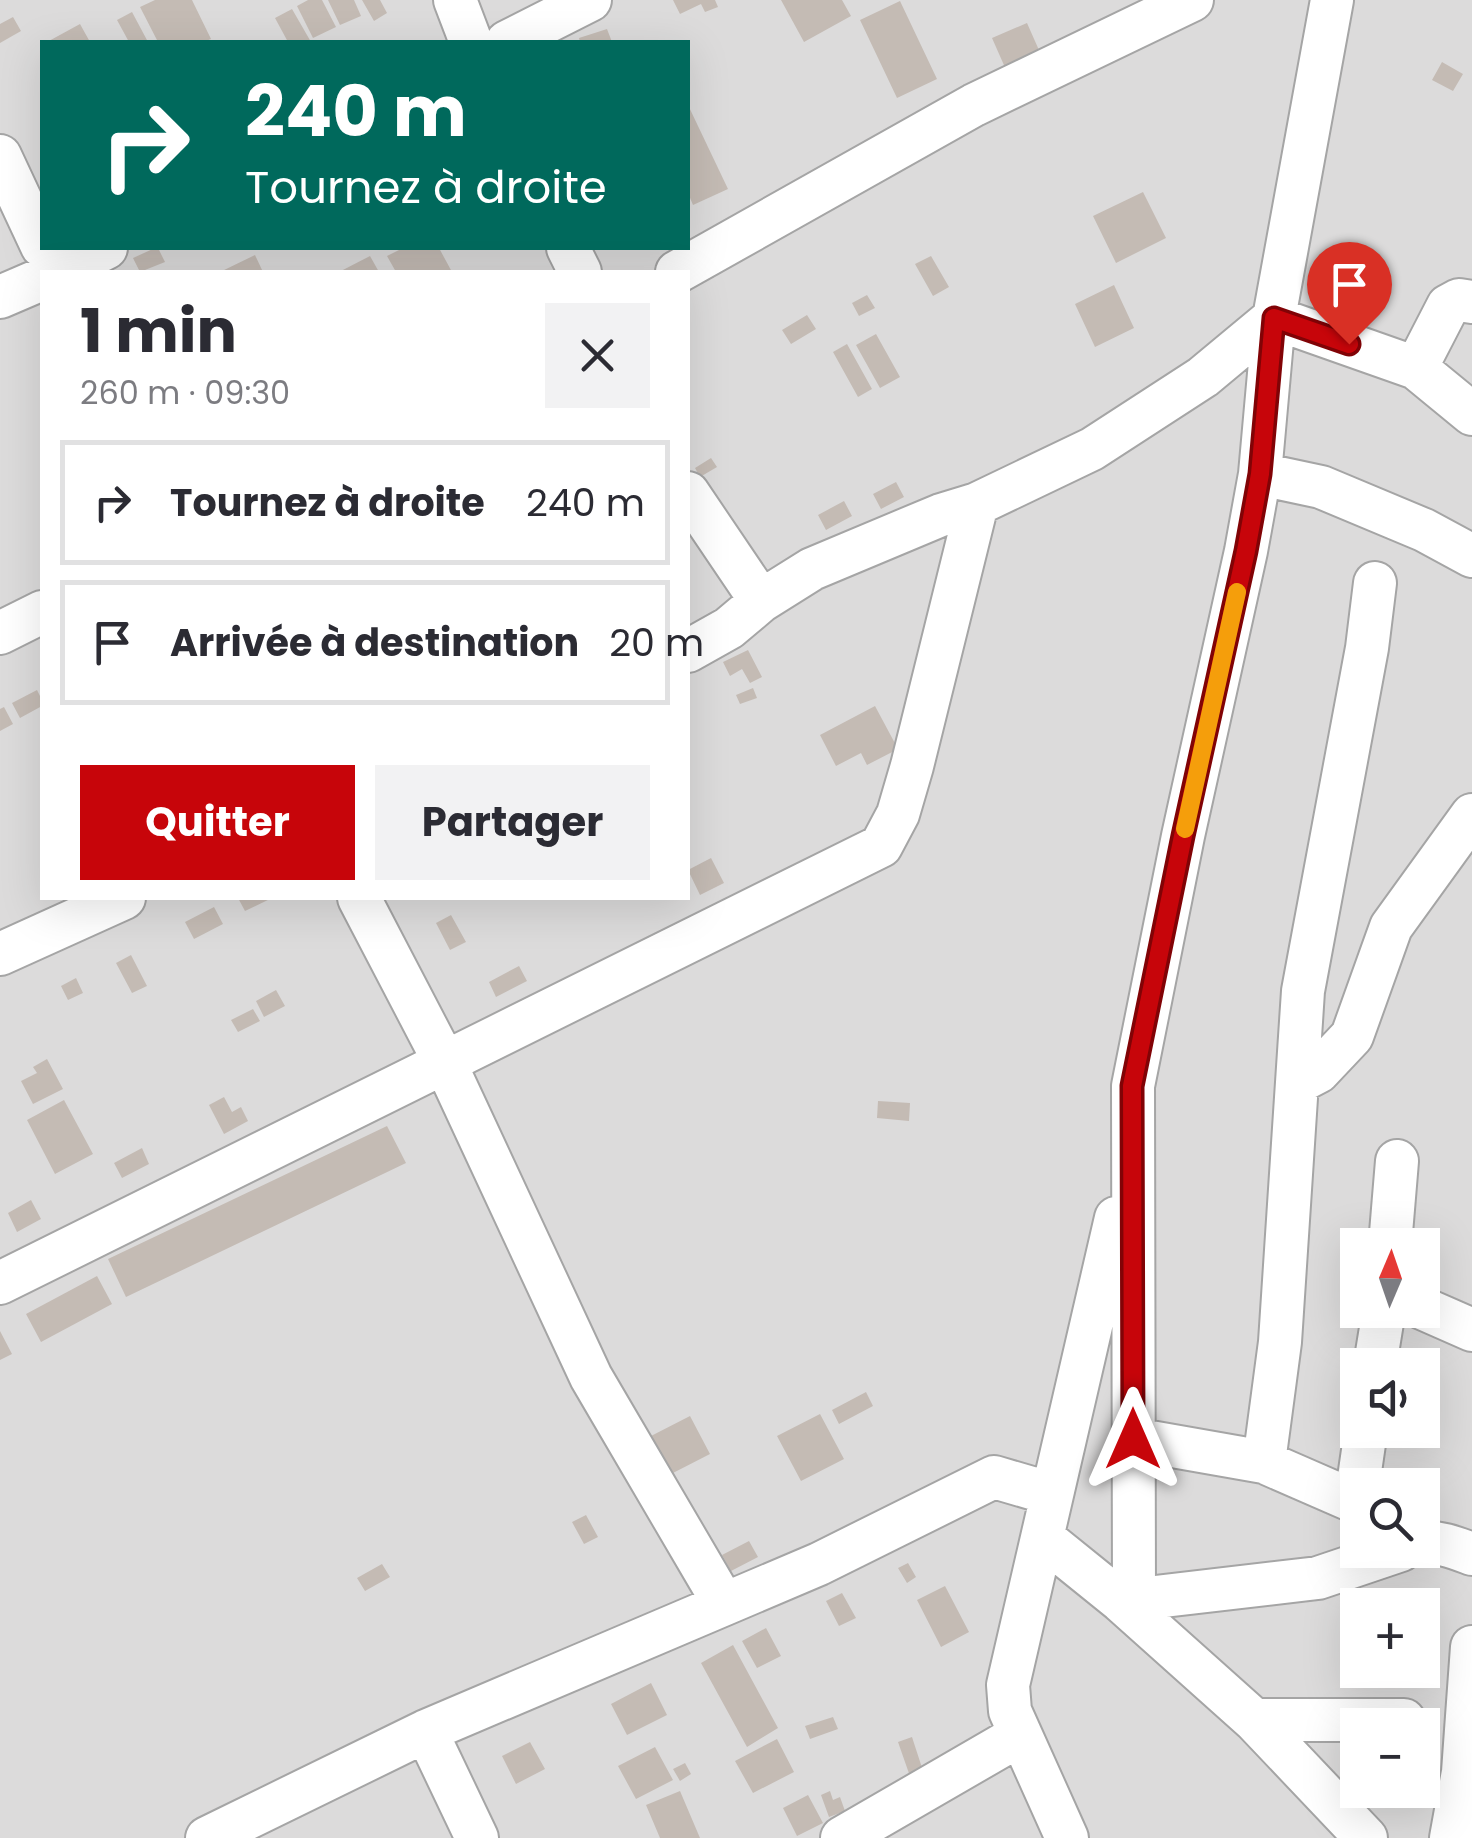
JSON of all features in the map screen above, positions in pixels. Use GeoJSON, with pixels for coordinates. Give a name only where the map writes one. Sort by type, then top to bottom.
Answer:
{"type":"FeatureCollection","features":[{"type":"Feature","properties":{"kind":"street"},"geometry":{"type":"LineString","coordinates":[[455,0],[471,40]]}},
{"type":"Feature","properties":{"kind":"street"},"geometry":{"type":"LineString","coordinates":[[511,40],[590,0]]}},
{"type":"Feature","properties":{"kind":"street"},"geometry":{"type":"LineString","coordinates":[[681,270],[974,105],[1192,0]]}},
{"type":"Feature","properties":{"kind":"street"},"geometry":{"type":"LineString","coordinates":[[1128,1600],[1133,1439],[1132,1086],[1260,474],[1274,318],[1332,0]]}},
{"type":"Feature","properties":{"kind":"street"},"geometry":{"type":"LineString","coordinates":[[0,156],[40,241]]}},
{"type":"Feature","properties":{"kind":"street"},"geometry":{"type":"LineString","coordinates":[[60,270],[102,250]]}},
{"type":"Feature","properties":{"kind":"street"},"geometry":{"type":"LineString","coordinates":[[0,297],[40,280]]}},
{"type":"Feature","properties":{"kind":"street"},"geometry":{"type":"LineString","coordinates":[[1416,368],[1448,306],[1458,300],[1472,302]]}},
{"type":"Feature","properties":{"kind":"street"},"geometry":{"type":"LineString","coordinates":[[1274,318],[1416,368],[1472,414]]}},
{"type":"Feature","properties":{"kind":"street"},"geometry":{"type":"LineString","coordinates":[[690,651],[812,569],[941,514],[977,504],[1092,449],[1203,377],[1274,318]]}},
{"type":"Feature","properties":{"kind":"street"},"geometry":{"type":"LineString","coordinates":[[1260,474],[1321,487],[1424,530],[1472,556]]}},
{"type":"Feature","properties":{"kind":"street"},"geometry":{"type":"LineString","coordinates":[[690,496],[761,601]]}},
{"type":"Feature","properties":{"kind":"street"},"geometry":{"type":"LineString","coordinates":[[0,1283],[880,846],[898,814],[912,766],[977,504]]}},
{"type":"Feature","properties":{"kind":"street"},"geometry":{"type":"LineString","coordinates":[[1264,1462],[1280,1342],[1303,990],[1367,648],[1375,583]]}},
{"type":"Feature","properties":{"kind":"street"},"geometry":{"type":"LineString","coordinates":[[0,633],[40,613]]}},
{"type":"Feature","properties":{"kind":"street"},"geometry":{"type":"LineString","coordinates":[[1297,1083],[1318,1072],[1352,1036],[1391,926],[1472,816]]}},
{"type":"Feature","properties":{"kind":"street"},"geometry":{"type":"LineString","coordinates":[[0,954],[120,900]]}},
{"type":"Feature","properties":{"kind":"street"},"geometry":{"type":"LineString","coordinates":[[360,900],[445,1063],[590,1377],[724,1604]]}},
{"type":"Feature","properties":{"kind":"street"},"geometry":{"type":"LineString","coordinates":[[1066,1838],[1010,1711],[1008,1684],[1132,1146]]}},
{"type":"Feature","properties":{"kind":"street"},"geometry":{"type":"LineString","coordinates":[[1391,1228],[1397,1161]]}},
{"type":"Feature","properties":{"kind":"street"},"geometry":{"type":"LineString","coordinates":[[1440,1316],[1472,1330]]}},
{"type":"Feature","properties":{"kind":"street"},"geometry":{"type":"LineString","coordinates":[[1133,1439],[1264,1462],[1340,1488]]}},
{"type":"Feature","properties":{"kind":"street"},"geometry":{"type":"LineString","coordinates":[[207,1838],[426,1731],[819,1564],[994,1476],[1052,1494]]}},
{"type":"Feature","properties":{"kind":"street"},"geometry":{"type":"LineString","coordinates":[[1042,1538],[1128,1600],[1254,1720],[1366,1838]]}},
{"type":"Feature","properties":{"kind":"street"},"geometry":{"type":"LineString","coordinates":[[1440,1547],[1472,1554]]}},
{"type":"Feature","properties":{"kind":"street"},"geometry":{"type":"LineString","coordinates":[[1128,1600],[1318,1578],[1347,1568]]}},
{"type":"Feature","properties":{"kind":"street"},"geometry":{"type":"LineString","coordinates":[[1451,1838],[1463,1772],[1472,1647]]}},
{"type":"Feature","properties":{"kind":"street"},"geometry":{"type":"LineString","coordinates":[[1254,1720],[1340,1720]]}},
{"type":"Feature","properties":{"kind":"street"},"geometry":{"type":"LineString","coordinates":[[426,1731],[477,1838]]}},
{"type":"Feature","properties":{"kind":"street"},"geometry":{"type":"LineString","coordinates":[[842,1838],[1020,1736]]}},
{"type":"Feature","properties":{"kind":"shaded area"},"geometry":{"type":"Polygon","coordinates":[[[0,0],[1472,0],[1472,1838],[0,1838],[0,0]]]}},
{"type":"Feature","properties":{"kind":"building"},"geometry":{"type":"Polygon","coordinates":[[[155,0],[192,0],[211,39],[157,40],[140,7],[155,0]]]}},
{"type":"Feature","properties":{"kind":"building"},"geometry":{"type":"Polygon","coordinates":[[[308,0],[322,0],[336,27],[313,38],[297,6],[308,0]]]}},
{"type":"Feature","properties":{"kind":"building"},"geometry":{"type":"Polygon","coordinates":[[[328,0],[354,0],[361,16],[340,25],[328,0]]]}},
{"type":"Feature","properties":{"kind":"building"},"geometry":{"type":"Polygon","coordinates":[[[362,0],[380,0],[387,13],[374,21],[362,0]]]}},
{"type":"Feature","properties":{"kind":"building"},"geometry":{"type":"Polygon","coordinates":[[[673,0],[715,0],[718,7],[705,12],[701,4],[680,14],[673,0]]]}},
{"type":"Feature","properties":{"kind":"building"},"geometry":{"type":"Polygon","coordinates":[[[781,0],[842,0],[851,16],[804,42],[781,0]]]}},
{"type":"Feature","properties":{"kind":"building"},"geometry":{"type":"Polygon","coordinates":[[[900,1],[937,79],[897,98],[860,20],[900,1]]]}},
{"type":"Feature","properties":{"kind":"building"},"geometry":{"type":"Polygon","coordinates":[[[292,9],[310,40],[287,40],[275,18],[292,9]]]}},
{"type":"Feature","properties":{"kind":"building"},"geometry":{"type":"Polygon","coordinates":[[[132,12],[147,40],[128,40],[117,20],[132,12]]]}},
{"type":"Feature","properties":{"kind":"building"},"geometry":{"type":"Polygon","coordinates":[[[13,17],[21,31],[0,43],[0,24],[13,17]]]}},
{"type":"Feature","properties":{"kind":"building"},"geometry":{"type":"Polygon","coordinates":[[[1027,23],[1042,57],[1007,72],[992,38],[1027,23]]]}},
{"type":"Feature","properties":{"kind":"building"},"geometry":{"type":"Polygon","coordinates":[[[80,24],[89,40],[51,40],[80,24]]]}},
{"type":"Feature","properties":{"kind":"building"},"geometry":{"type":"Polygon","coordinates":[[[607,29],[611,40],[580,40],[607,29]]]}},
{"type":"Feature","properties":{"kind":"building"},"geometry":{"type":"Polygon","coordinates":[[[1442,62],[1463,74],[1453,91],[1432,80],[1442,62]]]}},
{"type":"Feature","properties":{"kind":"building"},"geometry":{"type":"Polygon","coordinates":[[[690,109],[728,189],[693,205],[690,198],[690,109]]]}},
{"type":"Feature","properties":{"kind":"building"},"geometry":{"type":"Polygon","coordinates":[[[1143,192],[1166,238],[1116,263],[1093,216],[1143,192]]]}},
{"type":"Feature","properties":{"kind":"building"},"geometry":{"type":"Polygon","coordinates":[[[159,250],[165,262],[139,270],[133,258],[159,250]]]}},
{"type":"Feature","properties":{"kind":"building"},"geometry":{"type":"Polygon","coordinates":[[[399,250],[440,250],[451,270],[395,270],[387,256],[399,250]]]}},
{"type":"Feature","properties":{"kind":"building"},"geometry":{"type":"Polygon","coordinates":[[[255,255],[262,270],[224,270],[255,255]]]}},
{"type":"Feature","properties":{"kind":"building"},"geometry":{"type":"Polygon","coordinates":[[[370,256],[378,270],[343,270],[370,256]]]}},
{"type":"Feature","properties":{"kind":"building"},"geometry":{"type":"Polygon","coordinates":[[[931,256],[949,287],[933,296],[915,264],[931,256]]]}},
{"type":"Feature","properties":{"kind":"building"},"geometry":{"type":"Polygon","coordinates":[[[1343,258],[1371,258],[1372,273],[1343,274],[1343,258]]]}},
{"type":"Feature","properties":{"kind":"building"},"geometry":{"type":"Polygon","coordinates":[[[1114,285],[1134,328],[1095,347],[1075,304],[1114,285]]]}},
{"type":"Feature","properties":{"kind":"building"},"geometry":{"type":"Polygon","coordinates":[[[867,295],[875,308],[859,316],[852,303],[867,295]]]}},
{"type":"Feature","properties":{"kind":"building"},"geometry":{"type":"Polygon","coordinates":[[[807,315],[816,329],[791,344],[782,330],[807,315]]]}},
{"type":"Feature","properties":{"kind":"building"},"geometry":{"type":"Polygon","coordinates":[[[876,334],[900,377],[880,388],[856,345],[876,334]]]}},
{"type":"Feature","properties":{"kind":"building"},"geometry":{"type":"Polygon","coordinates":[[[847,344],[872,389],[858,397],[833,352],[847,344]]]}},
{"type":"Feature","properties":{"kind":"building"},"geometry":{"type":"Polygon","coordinates":[[[711,458],[717,467],[700,477],[695,468],[711,458]]]}},
{"type":"Feature","properties":{"kind":"building"},"geometry":{"type":"Polygon","coordinates":[[[896,482],[904,497],[881,509],[873,494],[896,482]]]}},
{"type":"Feature","properties":{"kind":"building"},"geometry":{"type":"Polygon","coordinates":[[[844,501],[852,516],[826,530],[818,515],[844,501]]]}},
{"type":"Feature","properties":{"kind":"building"},"geometry":{"type":"Polygon","coordinates":[[[748,650],[762,677],[750,683],[742,669],[730,676],[723,662],[748,650]]]}},
{"type":"Feature","properties":{"kind":"building"},"geometry":{"type":"Polygon","coordinates":[[[753,688],[757,698],[740,704],[736,695],[753,688]]]}},
{"type":"Feature","properties":{"kind":"building"},"geometry":{"type":"Polygon","coordinates":[[[37,690],[40,696],[40,707],[20,718],[12,703],[37,690]]]}},
{"type":"Feature","properties":{"kind":"building"},"geometry":{"type":"Polygon","coordinates":[[[875,706],[898,749],[867,765],[861,753],[836,766],[820,735],[875,706]]]}},
{"type":"Feature","properties":{"kind":"building"},"geometry":{"type":"Polygon","coordinates":[[[4,707],[13,724],[0,731],[0,709],[4,707]]]}},
{"type":"Feature","properties":{"kind":"building"},"geometry":{"type":"Polygon","coordinates":[[[711,858],[724,883],[700,895],[690,869],[711,858]]]}},
{"type":"Feature","properties":{"kind":"building"},"geometry":{"type":"Polygon","coordinates":[[[239,900],[268,900],[245,911],[239,900]]]}},
{"type":"Feature","properties":{"kind":"building"},"geometry":{"type":"Polygon","coordinates":[[[214,907],[223,924],[194,939],[185,922],[214,907]]]}},
{"type":"Feature","properties":{"kind":"building"},"geometry":{"type":"Polygon","coordinates":[[[451,915],[466,942],[450,950],[436,923],[451,915]]]}},
{"type":"Feature","properties":{"kind":"building"},"geometry":{"type":"Polygon","coordinates":[[[131,955],[147,986],[132,993],[116,963],[131,955]]]}},
{"type":"Feature","properties":{"kind":"building"},"geometry":{"type":"Polygon","coordinates":[[[519,966],[527,981],[496,997],[489,982],[519,966]]]}},
{"type":"Feature","properties":{"kind":"building"},"geometry":{"type":"Polygon","coordinates":[[[76,978],[83,993],[68,1000],[61,986],[76,978]]]}},
{"type":"Feature","properties":{"kind":"building"},"geometry":{"type":"Polygon","coordinates":[[[276,990],[285,1006],[264,1017],[256,1001],[276,990]]]}},
{"type":"Feature","properties":{"kind":"building"},"geometry":{"type":"Polygon","coordinates":[[[253,1009],[260,1021],[238,1032],[231,1020],[253,1009]]]}},
{"type":"Feature","properties":{"kind":"building"},"geometry":{"type":"Polygon","coordinates":[[[47,1059],[63,1089],[33,1104],[21,1081],[37,1073],[33,1067],[47,1059]]]}},
{"type":"Feature","properties":{"kind":"building"},"geometry":{"type":"Polygon","coordinates":[[[224,1097],[232,1112],[241,1107],[248,1121],[224,1134],[209,1105],[224,1097]]]}},
{"type":"Feature","properties":{"kind":"building"},"geometry":{"type":"Polygon","coordinates":[[[64,1100],[93,1154],[55,1174],[27,1120],[64,1100]]]}},
{"type":"Feature","properties":{"kind":"building"},"geometry":{"type":"Polygon","coordinates":[[[878,1101],[910,1103],[909,1121],[877,1118],[878,1101]]]}},
{"type":"Feature","properties":{"kind":"building"},"geometry":{"type":"Polygon","coordinates":[[[387,1126],[406,1163],[126,1297],[108,1259],[387,1126]]]}},
{"type":"Feature","properties":{"kind":"building"},"geometry":{"type":"Polygon","coordinates":[[[142,1148],[149,1164],[122,1178],[114,1163],[142,1148]]]}},
{"type":"Feature","properties":{"kind":"building"},"geometry":{"type":"Polygon","coordinates":[[[31,1200],[41,1219],[17,1232],[8,1213],[31,1200]]]}},
{"type":"Feature","properties":{"kind":"building"},"geometry":{"type":"Polygon","coordinates":[[[97,1276],[112,1304],[41,1342],[26,1314],[97,1276]]]}},
{"type":"Feature","properties":{"kind":"building"},"geometry":{"type":"Polygon","coordinates":[[[0,1331],[12,1354],[0,1360],[0,1331]]]}},
{"type":"Feature","properties":{"kind":"building"},"geometry":{"type":"Polygon","coordinates":[[[866,1392],[873,1406],[839,1424],[832,1410],[866,1392]]]}},
{"type":"Feature","properties":{"kind":"building"},"geometry":{"type":"Polygon","coordinates":[[[820,1414],[844,1459],[801,1481],[777,1436],[820,1414]]]}},
{"type":"Feature","properties":{"kind":"building"},"geometry":{"type":"Polygon","coordinates":[[[690,1416],[710,1454],[671,1474],[651,1436],[690,1416]]]}},
{"type":"Feature","properties":{"kind":"building"},"geometry":{"type":"Polygon","coordinates":[[[586,1515],[598,1537],[584,1544],[572,1522],[586,1515]]]}},
{"type":"Feature","properties":{"kind":"building"},"geometry":{"type":"Polygon","coordinates":[[[749,1541],[758,1557],[731,1571],[722,1555],[749,1541]]]}},
{"type":"Feature","properties":{"kind":"building"},"geometry":{"type":"Polygon","coordinates":[[[908,1563],[916,1577],[907,1583],[898,1568],[908,1563]]]}},
{"type":"Feature","properties":{"kind":"building"},"geometry":{"type":"Polygon","coordinates":[[[382,1564],[390,1577],[365,1591],[357,1578],[382,1564]]]}},
{"type":"Feature","properties":{"kind":"building"},"geometry":{"type":"Polygon","coordinates":[[[945,1586],[969,1632],[941,1647],[917,1600],[945,1586]]]}},
{"type":"Feature","properties":{"kind":"building"},"geometry":{"type":"Polygon","coordinates":[[[842,1593],[856,1618],[839,1626],[826,1601],[842,1593]]]}},
{"type":"Feature","properties":{"kind":"building"},"geometry":{"type":"Polygon","coordinates":[[[766,1628],[781,1656],[757,1668],[742,1641],[766,1628]]]}},
{"type":"Feature","properties":{"kind":"building"},"geometry":{"type":"Polygon","coordinates":[[[733,1645],[778,1728],[747,1747],[701,1663],[733,1645]]]}},
{"type":"Feature","properties":{"kind":"building"},"geometry":{"type":"Polygon","coordinates":[[[651,1683],[667,1715],[627,1735],[611,1704],[651,1683]]]}},
{"type":"Feature","properties":{"kind":"building"},"geometry":{"type":"Polygon","coordinates":[[[833,1717],[838,1729],[810,1739],[805,1726],[833,1717]]]}},
{"type":"Feature","properties":{"kind":"building"},"geometry":{"type":"Polygon","coordinates":[[[912,1737],[925,1777],[912,1782],[898,1742],[912,1737]]]}},
{"type":"Feature","properties":{"kind":"building"},"geometry":{"type":"Polygon","coordinates":[[[777,1739],[794,1772],[753,1793],[735,1761],[777,1739]]]}},
{"type":"Feature","properties":{"kind":"building"},"geometry":{"type":"Polygon","coordinates":[[[530,1742],[545,1769],[516,1784],[502,1756],[530,1742]]]}},
{"type":"Feature","properties":{"kind":"building"},"geometry":{"type":"Polygon","coordinates":[[[655,1747],[673,1780],[636,1799],[618,1766],[655,1747]]]}},
{"type":"Feature","properties":{"kind":"building"},"geometry":{"type":"Polygon","coordinates":[[[685,1763],[691,1774],[680,1781],[673,1769],[685,1763]]]}},
{"type":"Feature","properties":{"kind":"building"},"geometry":{"type":"Polygon","coordinates":[[[680,1791],[700,1838],[660,1838],[646,1805],[680,1791]]]}},
{"type":"Feature","properties":{"kind":"building"},"geometry":{"type":"Polygon","coordinates":[[[830,1791],[833,1800],[840,1797],[845,1811],[829,1817],[821,1795],[830,1791]]]}},
{"type":"Feature","properties":{"kind":"building"},"geometry":{"type":"Polygon","coordinates":[[[808,1795],[823,1823],[797,1836],[783,1808],[808,1795]]]}},
{"type":"Feature","properties":{"kind":"slow traffic"},"geometry":{"type":"LineString","coordinates":[[1185,829],[1237,592]]}},
{"type":"Feature","properties":{"kind":"route"},"geometry":{"type":"LineString","coordinates":[[1133,1439],[1132,1086],[1246,551],[1260,474],[1274,318],[1349,344]]}}]}
